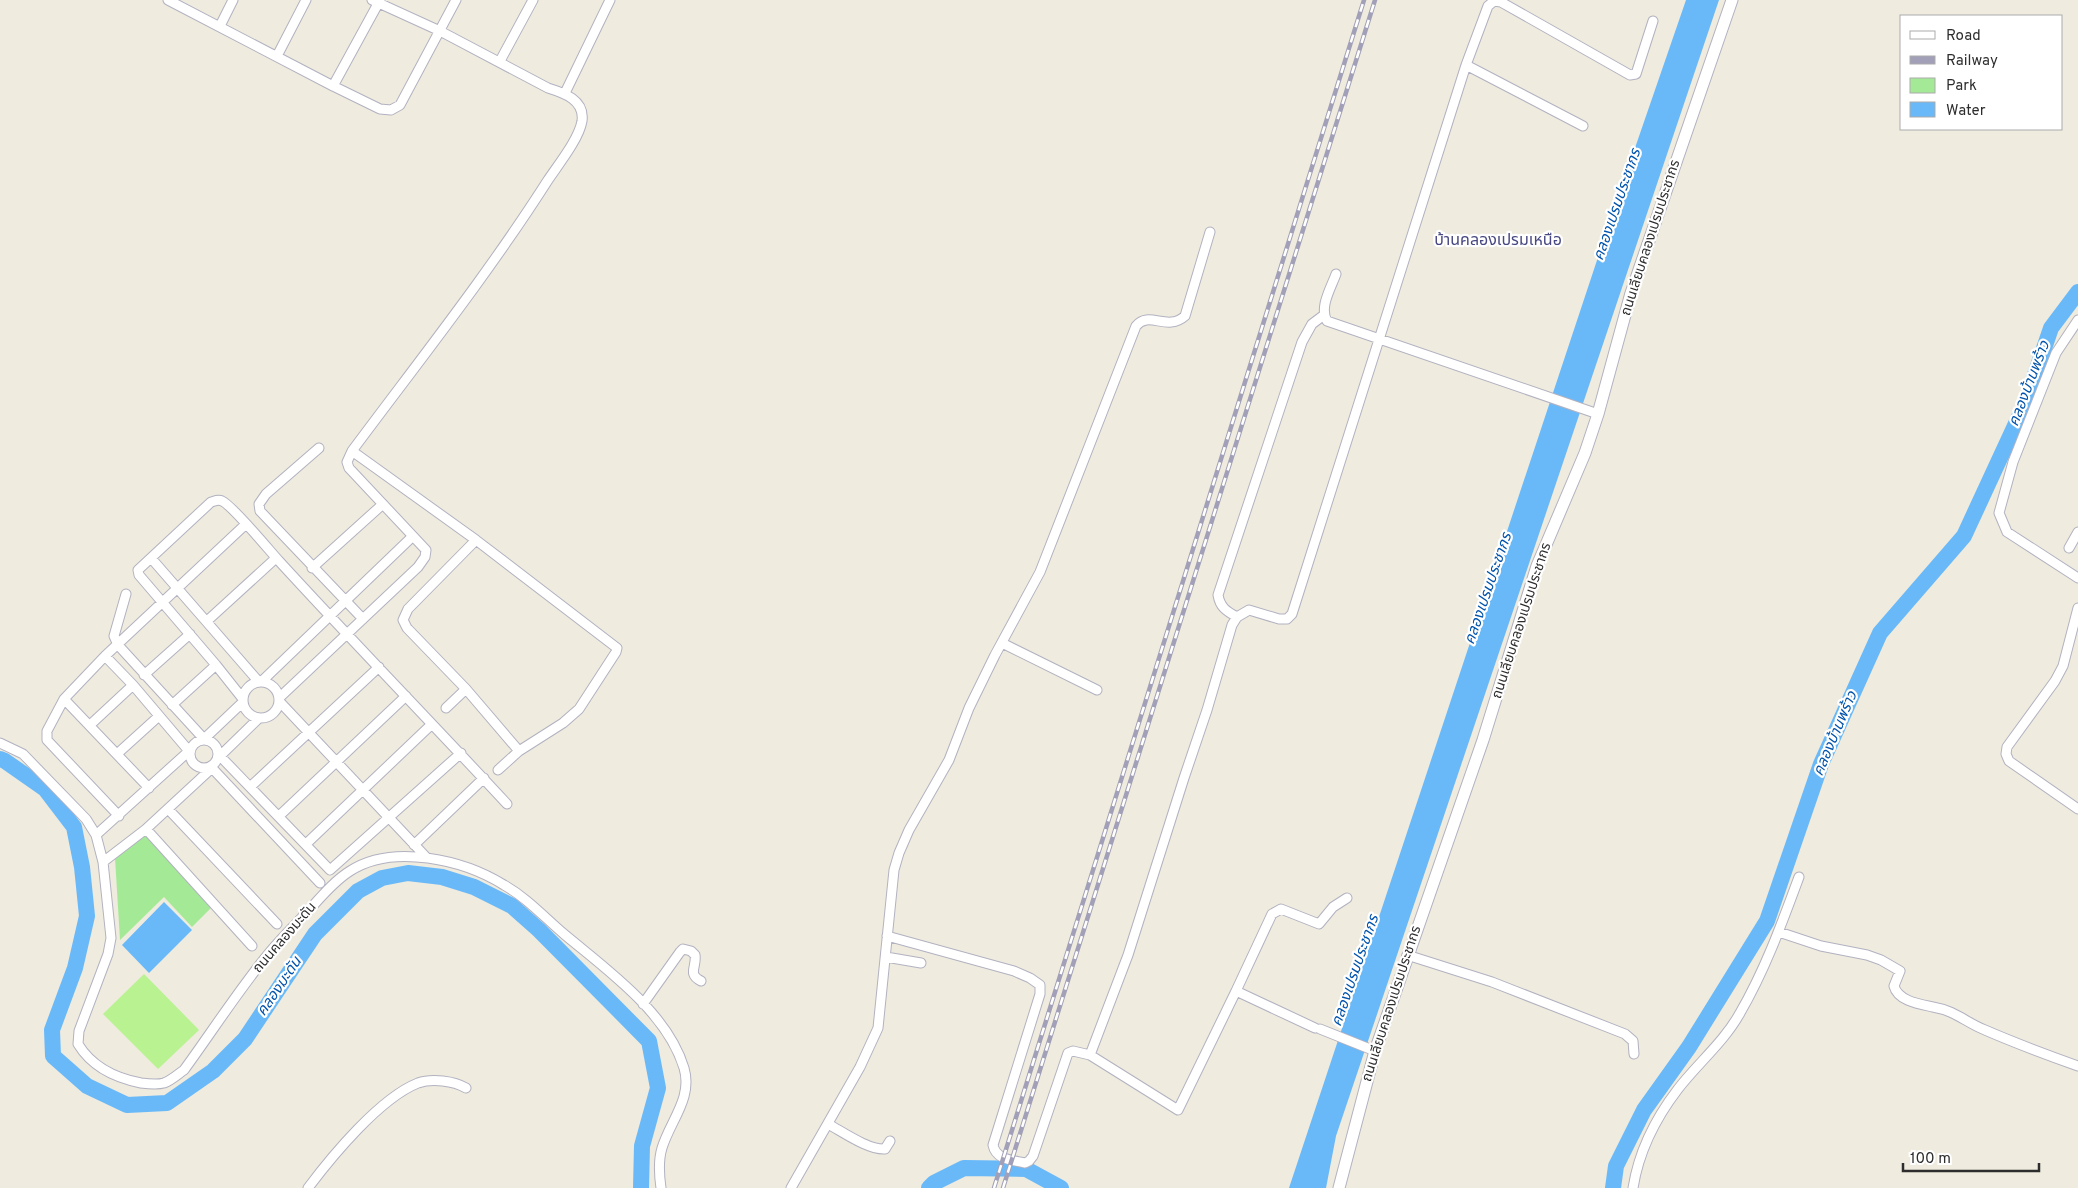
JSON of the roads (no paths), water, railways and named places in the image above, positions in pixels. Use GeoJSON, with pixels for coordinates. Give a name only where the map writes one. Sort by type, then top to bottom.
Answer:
{"type":"FeatureCollection","features":[{"type":"Feature","properties":{"kind":"street"},"geometry":{"type":"LineString","coordinates":[[168,0],[333,86],[380,109],[391,110],[400,105],[456,0]]}},
{"type":"Feature","properties":{"kind":"street"},"geometry":{"type":"LineString","coordinates":[[220,26],[233,0]]}},
{"type":"Feature","properties":{"kind":"street"},"geometry":{"type":"LineString","coordinates":[[278,56],[306,0]]}},
{"type":"Feature","properties":{"kind":"street"},"geometry":{"type":"LineString","coordinates":[[500,61],[533,0]]}},
{"type":"Feature","properties":{"kind":"street"},"geometry":{"type":"LineString","coordinates":[[564,93],[610,0]]}},
{"type":"Feature","properties":{"kind":"street","name":"ถนนเลียบคลองเปรมประชากร"},"geometry":{"type":"LineString","coordinates":[[1339,1188],[1371,1049],[1407,955],[1483,740],[1537,566],[1585,453],[1593,412],[1631,293],[1732,0]]}},
{"type":"Feature","properties":{"kind":"street"},"geometry":{"type":"LineString","coordinates":[[103,862],[146,829],[168,809],[212,768],[220,756],[260,718],[272,714],[276,710],[279,700],[418,567],[425,557],[426,550],[349,468],[347,462],[352,450],[454,316],[523,220],[574,139],[582,121],[582,110],[577,103],[564,93],[530,79],[500,61],[377,1],[333,86]]}},
{"type":"Feature","properties":{"kind":"street"},"geometry":{"type":"LineString","coordinates":[[1090,1055],[1128,955],[1207,710],[1232,625],[1237,617],[1249,610],[1279,619],[1287,619],[1292,614],[1466,65],[1488,6],[1494,1],[1501,2],[1630,75],[1636,74],[1653,21]]}},
{"type":"Feature","properties":{"kind":"street"},"geometry":{"type":"LineString","coordinates":[[1466,65],[1583,126]]}},
{"type":"Feature","properties":{"kind":"street"},"geometry":{"type":"LineString","coordinates":[[790,1188],[860,1067],[878,1028],[894,870],[909,830],[949,760],[969,708],[1040,572],[1136,326],[1141,320],[1146,319],[1176,323],[1185,316],[1210,232]]}},
{"type":"Feature","properties":{"kind":"street"},"geometry":{"type":"LineString","coordinates":[[1336,274],[1325,305],[1324,315],[1328,321],[1335,325],[1379,338],[1593,412]]}},
{"type":"Feature","properties":{"kind":"street"},"geometry":{"type":"LineString","coordinates":[[1237,617],[1224,610],[1218,594],[1302,342],[1312,324],[1324,315]]}},
{"type":"Feature","properties":{"kind":"street"},"geometry":{"type":"LineString","coordinates":[[2078,320],[2056,353],[2013,462],[2000,513],[2007,532],[2078,578]]}},
{"type":"Feature","properties":{"kind":"street"},"geometry":{"type":"LineString","coordinates":[[319,448],[266,494],[259,504],[260,511],[362,619]]}},
{"type":"Feature","properties":{"kind":"street"},"geometry":{"type":"LineString","coordinates":[[352,450],[476,540],[617,648],[579,709],[563,723],[520,750],[498,770]]}},
{"type":"Feature","properties":{"kind":"street"},"geometry":{"type":"LineString","coordinates":[[260,718],[250,714],[243,701],[216,665],[139,575],[138,570],[211,502],[217,500],[223,501],[246,524],[507,804]]}},
{"type":"Feature","properties":{"kind":"street"},"geometry":{"type":"LineString","coordinates":[[312,568],[383,504]]}},
{"type":"Feature","properties":{"kind":"street"},"geometry":{"type":"LineString","coordinates":[[119,816],[47,740],[47,731],[64,699],[105,656],[246,524]]}},
{"type":"Feature","properties":{"kind":"street"},"geometry":{"type":"LineString","coordinates":[[2069,548],[2078,532]]}},
{"type":"Feature","properties":{"kind":"street"},"geometry":{"type":"LineString","coordinates":[[96,835],[149,788],[193,744],[204,739],[243,701],[244,694],[250,686],[260,682],[413,536]]}},
{"type":"Feature","properties":{"kind":"street"},"geometry":{"type":"LineString","coordinates":[[476,540],[408,609],[403,620],[407,628],[466,689],[520,750]]}},
{"type":"Feature","properties":{"kind":"street"},"geometry":{"type":"LineString","coordinates":[[150,558],[179,588],[260,682],[273,687],[279,700],[426,857]]}},
{"type":"Feature","properties":{"kind":"street"},"geometry":{"type":"LineString","coordinates":[[207,621],[276,558]]}},
{"type":"Feature","properties":{"kind":"street"},"geometry":{"type":"LineString","coordinates":[[126,594],[114,636],[118,645],[204,739],[212,743],[220,756],[330,870],[390,819],[461,753]]}},
{"type":"Feature","properties":{"kind":"street"},"geometry":{"type":"LineString","coordinates":[[2078,608],[2063,666],[2055,681],[2007,746],[2006,754],[2009,761],[2078,809]]}},
{"type":"Feature","properties":{"kind":"street"},"geometry":{"type":"LineString","coordinates":[[144,675],[190,634]]}},
{"type":"Feature","properties":{"kind":"street"},"geometry":{"type":"LineString","coordinates":[[1002,642],[1097,690]]}},
{"type":"Feature","properties":{"kind":"street"},"geometry":{"type":"LineString","coordinates":[[105,656],[133,685],[189,750],[190,757],[200,767],[205,769],[212,768]]}},
{"type":"Feature","properties":{"kind":"street"},"geometry":{"type":"LineString","coordinates":[[172,705],[216,665]]}},
{"type":"Feature","properties":{"kind":"street"},"geometry":{"type":"LineString","coordinates":[[250,787],[378,667]]}},
{"type":"Feature","properties":{"kind":"street"},"geometry":{"type":"LineString","coordinates":[[90,725],[133,685]]}},
{"type":"Feature","properties":{"kind":"street"},"geometry":{"type":"LineString","coordinates":[[446,708],[466,689]]}},
{"type":"Feature","properties":{"kind":"street"},"geometry":{"type":"LineString","coordinates":[[279,816],[406,696]]}},
{"type":"Feature","properties":{"kind":"street"},"geometry":{"type":"LineString","coordinates":[[64,699],[149,788]]}},
{"type":"Feature","properties":{"kind":"street"},"geometry":{"type":"LineString","coordinates":[[118,754],[159,716]]}},
{"type":"Feature","properties":{"kind":"street"},"geometry":{"type":"LineString","coordinates":[[306,844],[432,724]]}},
{"type":"Feature","properties":{"kind":"street","name":"ถนนคลองมะดัน"},"geometry":{"type":"LineString","coordinates":[[0,743],[23,754],[86,820],[96,835],[103,862],[111,938],[108,954],[79,1031],[78,1044],[93,1063],[123,1079],[163,1084],[184,1070],[264,959],[326,892],[350,870],[373,861],[386,859],[426,857],[452,862],[479,872],[523,897],[662,1023],[681,1062],[686,1083],[684,1098],[662,1146],[659,1161],[661,1188]]}},
{"type":"Feature","properties":{"kind":"street"},"geometry":{"type":"LineString","coordinates":[[212,768],[320,883]]}},
{"type":"Feature","properties":{"kind":"street"},"geometry":{"type":"LineString","coordinates":[[414,845],[484,778]]}},
{"type":"Feature","properties":{"kind":"street"},"geometry":{"type":"LineString","coordinates":[[168,809],[277,924]]}},
{"type":"Feature","properties":{"kind":"street"},"geometry":{"type":"LineString","coordinates":[[146,829],[252,946]]}},
{"type":"Feature","properties":{"kind":"street"},"geometry":{"type":"LineString","coordinates":[[1633,1188],[1639,1162],[1650,1130],[1678,1089],[1726,1034],[1736,1019],[1779,932],[1799,877]]}},
{"type":"Feature","properties":{"kind":"street"},"geometry":{"type":"LineString","coordinates":[[887,936],[1014,971],[1040,985],[1040,994],[993,1145],[998,1156],[1025,1163],[1029,1162],[1068,1053],[1077,1051],[1090,1055],[1178,1110],[1272,914],[1281,909],[1319,924],[1333,907],[1347,898]]}},
{"type":"Feature","properties":{"kind":"street"},"geometry":{"type":"LineString","coordinates":[[1779,932],[1813,943],[1880,960],[1900,970],[1894,986],[1897,993],[1902,997],[1920,1005],[1954,1012],[1982,1029],[2078,1066]]}},
{"type":"Feature","properties":{"kind":"street"},"geometry":{"type":"LineString","coordinates":[[643,1004],[680,952],[684,950],[691,951],[695,955],[693,975],[694,978],[701,981]]}},
{"type":"Feature","properties":{"kind":"street"},"geometry":{"type":"LineString","coordinates":[[1407,955],[1492,982],[1625,1034],[1633,1041],[1634,1054]]}},
{"type":"Feature","properties":{"kind":"street"},"geometry":{"type":"LineString","coordinates":[[886,957],[921,963]]}},
{"type":"Feature","properties":{"kind":"street"},"geometry":{"type":"LineString","coordinates":[[1236,991],[1320,1030],[1371,1049]]}},
{"type":"Feature","properties":{"kind":"street"},"geometry":{"type":"LineString","coordinates":[[308,1188],[325,1165],[365,1122],[404,1090],[420,1082],[458,1083],[466,1088]]}},
{"type":"Feature","properties":{"kind":"street"},"geometry":{"type":"LineString","coordinates":[[828,1124],[881,1150],[885,1149],[890,1141]]}},
{"type":"Feature","properties":{"kind":"water","name":"คลองเปรมประชากร"},"geometry":{"type":"Polygon","coordinates":[[[1686,0],[1719,0],[1336,1136],[1326,1188],[1289,1188],[1616,203],[1686,0]]]}},
{"type":"Feature","properties":{"kind":"water"},"geometry":{"type":"Polygon","coordinates":[[[164,902],[192,930],[149,973],[122,945],[164,902]]]}},
{"type":"Feature","properties":{"kind":"waterway","name":"คลองบ้านพร้าว"},"geometry":{"type":"LineString","coordinates":[[1613,1188],[1616,1166],[1644,1110],[1689,1047],[1767,921],[1821,764],[1880,633],[1964,536],[2025,404],[2051,328],[2078,292]]}},
{"type":"Feature","properties":{"kind":"waterway","name":"คลองมะดัน"},"geometry":{"type":"LineString","coordinates":[[0,759],[45,789],[74,827],[82,867],[87,916],[75,968],[52,1030],[53,1056],[87,1086],[127,1105],[167,1103],[213,1071],[245,1039],[315,934],[358,891],[382,878],[408,873],[442,877],[474,887],[512,906],[539,930],[649,1041],[658,1088],[642,1146],[641,1188]]}},
{"type":"Feature","properties":{"kind":"waterway","name":"คลองมะดัน"},"geometry":{"type":"LineString","coordinates":[[929,1188],[934,1183],[964,1168],[1026,1169],[1061,1188]]}},
{"type":"Feature","properties":{"kind":"railway"},"geometry":{"type":"LineString","coordinates":[[994,1188],[1364,0]]}},
{"type":"Feature","properties":{"kind":"railway"},"geometry":{"type":"LineString","coordinates":[[1003,1188],[1375,0]]}},
{"type":"Feature","properties":{"kind":"district","name":"บ้านคลองเปรมเหนือ"},"geometry":{"type":"Point","coordinates":[1498,241]}}]}
